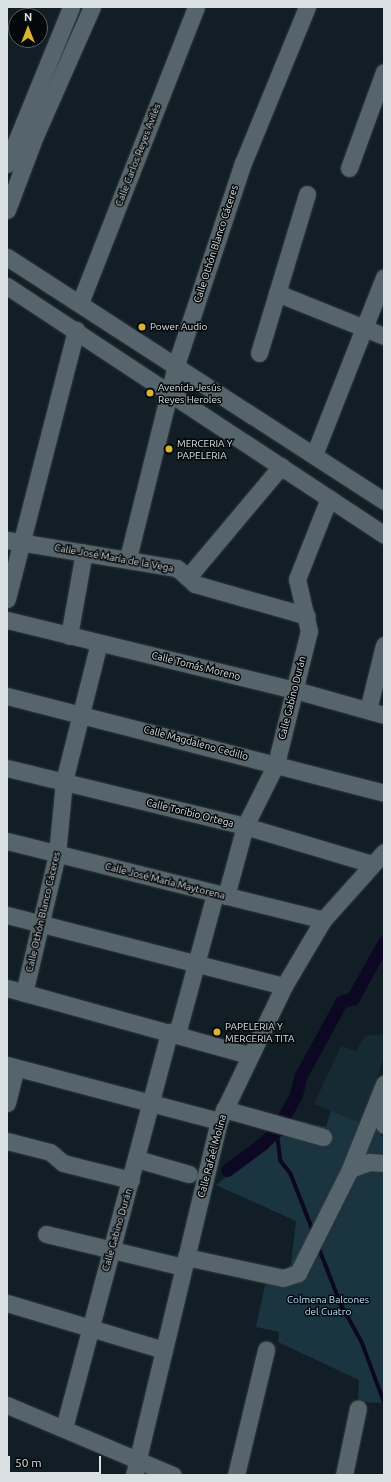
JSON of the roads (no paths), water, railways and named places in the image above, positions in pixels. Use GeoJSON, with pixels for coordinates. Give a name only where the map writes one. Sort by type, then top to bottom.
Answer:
{"type":"FeatureCollection","features":[{"type":"Feature","properties":{"kind":"street"},"geometry":{"type":"LineString","coordinates":[[7,164],[71,7]]}},
{"type":"Feature","properties":{"kind":"street"},"geometry":{"type":"LineString","coordinates":[[7,210],[35,136],[92,7]]}},
{"type":"Feature","properties":{"kind":"street","name":"Calle Carlos Reyes Avilés"},"geometry":{"type":"LineString","coordinates":[[80,303],[196,7]]}},
{"type":"Feature","properties":{"kind":"street","name":"Calle Othón Blanco Cáceres"},"geometry":{"type":"LineString","coordinates":[[128,558],[176,366],[243,163],[307,7]]}},
{"type":"Feature","properties":{"kind":"street"},"geometry":{"type":"LineString","coordinates":[[349,168],[384,72]]}},
{"type":"Feature","properties":{"kind":"street"},"geometry":{"type":"LineString","coordinates":[[259,353],[307,194]]}},
{"type":"Feature","properties":{"kind":"street"},"geometry":{"type":"LineString","coordinates":[[7,257],[384,501]]}},
{"type":"Feature","properties":{"kind":"street"},"geometry":{"type":"LineString","coordinates":[[314,455],[384,278]]}},
{"type":"Feature","properties":{"kind":"street"},"geometry":{"type":"LineString","coordinates":[[7,286],[170,392],[384,535]]}},
{"type":"Feature","properties":{"kind":"street"},"geometry":{"type":"LineString","coordinates":[[277,293],[384,336]]}},
{"type":"Feature","properties":{"kind":"street"},"geometry":{"type":"LineString","coordinates":[[7,599],[15,541],[76,330]]}},
{"type":"Feature","properties":{"kind":"street"},"geometry":{"type":"LineString","coordinates":[[188,577],[281,466]]}},
{"type":"Feature","properties":{"kind":"street","name":"Calle Gabino Durán"},"geometry":{"type":"LineString","coordinates":[[64,1428],[110,1250],[173,1033],[196,962],[245,826],[276,764],[309,631],[307,616],[297,579],[329,498]]}},
{"type":"Feature","properties":{"kind":"street","name":"Calle José María de la Vega"},"geometry":{"type":"LineString","coordinates":[[15,541],[128,558],[177,568],[204,588],[307,616]]}},
{"type":"Feature","properties":{"kind":"street"},"geometry":{"type":"LineString","coordinates":[[69,636],[84,552]]}},
{"type":"Feature","properties":{"kind":"street","name":"Calle Tomás Moreno"},"geometry":{"type":"LineString","coordinates":[[7,620],[295,690],[376,712]]}},
{"type":"Feature","properties":{"kind":"street","name":"Calle Othón Blanco Cáceres"},"geometry":{"type":"LineString","coordinates":[[24,993],[57,854],[64,781],[99,643]]}},
{"type":"Feature","properties":{"kind":"street"},"geometry":{"type":"LineString","coordinates":[[376,712],[384,645]]}},
{"type":"Feature","properties":{"kind":"street","name":"Calle Magdaleno Cedillo"},"geometry":{"type":"LineString","coordinates":[[7,696],[82,713],[384,793]]}},
{"type":"Feature","properties":{"kind":"street","name":"Calle Toribio Ortega"},"geometry":{"type":"LineString","coordinates":[[7,768],[245,826],[372,864]]}},
{"type":"Feature","properties":{"kind":"street","name":"Calle José María Maytorena"},"geometry":{"type":"LineString","coordinates":[[7,841],[323,920]]}},
{"type":"Feature","properties":{"kind":"street","name":"Calle Rafaél Molina"},"geometry":{"type":"LineString","coordinates":[[136,1467],[222,1115],[249,1055],[284,986],[323,920],[384,852]]}},
{"type":"Feature","properties":{"kind":"street"},"geometry":{"type":"LineString","coordinates":[[7,915],[196,962],[284,986]]}},
{"type":"Feature","properties":{"kind":"street"},"geometry":{"type":"LineString","coordinates":[[7,988],[249,1055]]}},
{"type":"Feature","properties":{"kind":"street"},"geometry":{"type":"LineString","coordinates":[[7,1103],[12,1067],[152,1102],[222,1115],[264,1120],[323,1137]]}},
{"type":"Feature","properties":{"kind":"street"},"geometry":{"type":"LineString","coordinates":[[46,1234],[110,1250],[283,1278],[298,1273],[312,1249],[350,1169],[383,1088]]}},
{"type":"Feature","properties":{"kind":"street"},"geometry":{"type":"LineString","coordinates":[[375,1107],[384,1125]]}},
{"type":"Feature","properties":{"kind":"street"},"geometry":{"type":"LineString","coordinates":[[7,1141],[50,1152],[63,1163],[131,1180]]}},
{"type":"Feature","properties":{"kind":"street"},"geometry":{"type":"LineString","coordinates":[[137,1159],[189,1174]]}},
{"type":"Feature","properties":{"kind":"street"},"geometry":{"type":"LineString","coordinates":[[350,1169],[369,1162],[384,1163]]}},
{"type":"Feature","properties":{"kind":"street"},"geometry":{"type":"LineString","coordinates":[[7,1303],[164,1350]]}},
{"type":"Feature","properties":{"kind":"street"},"geometry":{"type":"LineString","coordinates":[[236,1475],[266,1350]]}},
{"type":"Feature","properties":{"kind":"street"},"geometry":{"type":"LineString","coordinates":[[7,1406],[64,1428],[136,1467],[173,1475]]}},
{"type":"Feature","properties":{"kind":"street"},"geometry":{"type":"LineString","coordinates":[[344,1475],[358,1408]]}},
{"type":"Feature","properties":{"kind":"waterway"},"geometry":{"type":"LineString","coordinates":[[227,1170],[262,1144],[277,1130],[296,1095],[300,1077],[341,1002],[353,998],[384,942]]}},
{"type":"Feature","properties":{"kind":"waterway"},"geometry":{"type":"LineString","coordinates":[[277,1130],[281,1161],[291,1174],[313,1230]]}},
{"type":"Feature","properties":{"kind":"waterway"},"geometry":{"type":"LineString","coordinates":[[318,1245],[341,1304],[362,1342],[384,1401]]}},
{"type":"Feature","properties":{"kind":"place","name":"Power Audio"},"geometry":{"type":"Point","coordinates":[142,327]}},
{"type":"Feature","properties":{"kind":"place","name":"Avenida Jesús Reyes Heroles"},"geometry":{"type":"Point","coordinates":[150,393]}},
{"type":"Feature","properties":{"kind":"place","name":"MERCERIA Y PAPELERIA"},"geometry":{"type":"Point","coordinates":[169,449]}},
{"type":"Feature","properties":{"kind":"place","name":"PAPELERIA Y MERCERIA TITA"},"geometry":{"type":"Point","coordinates":[217,1032]}},
{"type":"Feature","properties":{"kind":"park label","name":"Colmena Balcones del Cuatro"},"geometry":{"type":"Point","coordinates":[328,1304]}}]}
